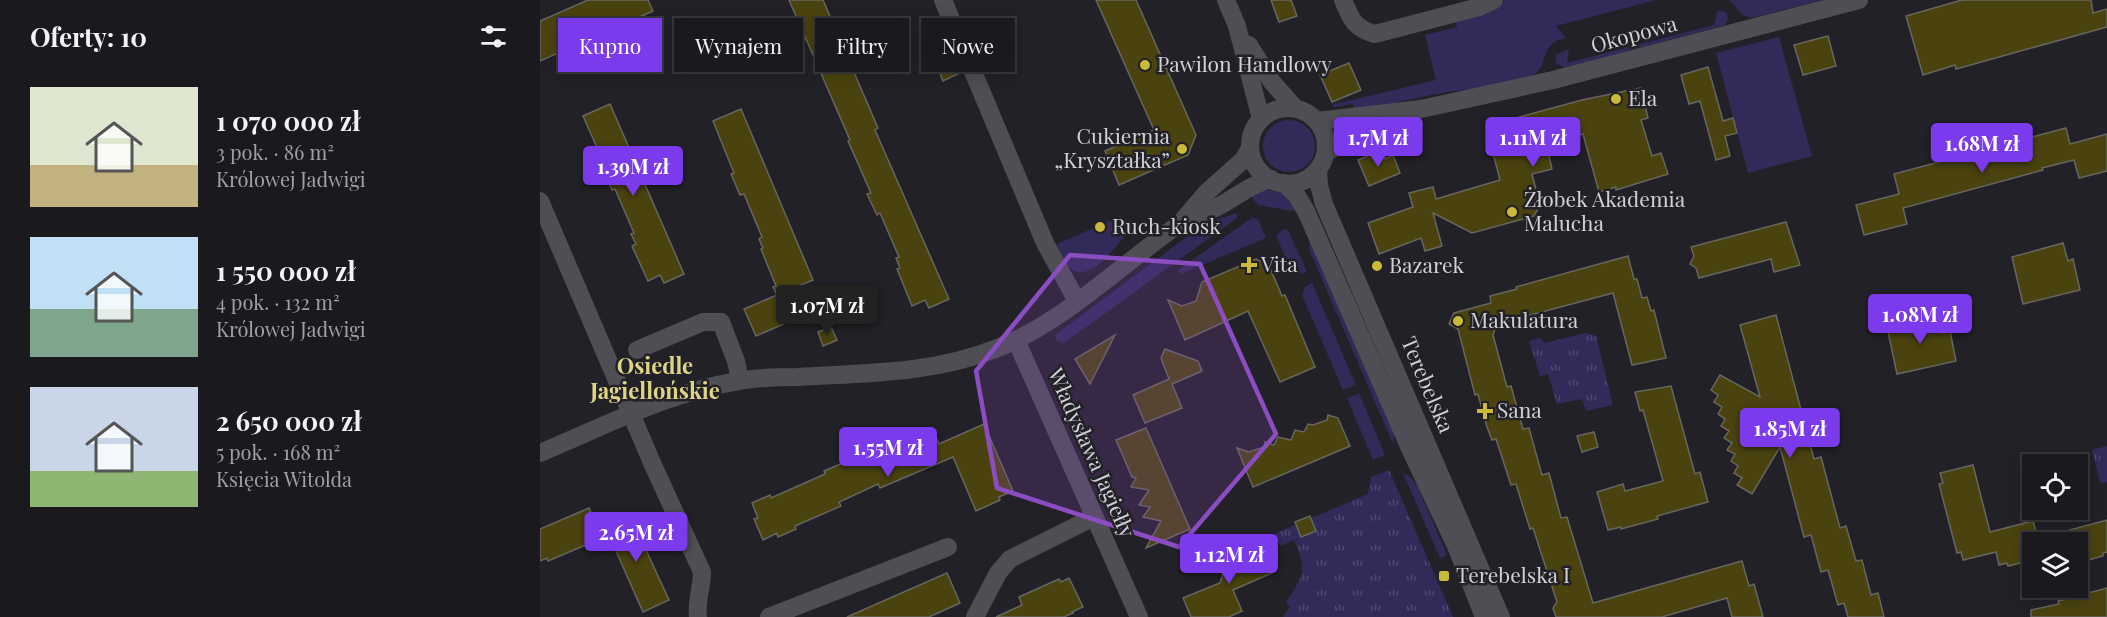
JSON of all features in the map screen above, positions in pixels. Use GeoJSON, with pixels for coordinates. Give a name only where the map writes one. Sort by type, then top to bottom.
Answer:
{"type":"FeatureCollection","features":[{"type":"Feature","properties":{"kind":"street"},"geometry":{"type":"LineString","coordinates":[[943,0],[1045,243],[1077,301]]}},
{"type":"Feature","properties":{"kind":"street"},"geometry":{"type":"LineString","coordinates":[[1226,0],[1237,26],[1262,119]]}},
{"type":"Feature","properties":{"kind":"street"},"geometry":{"type":"LineString","coordinates":[[1343,0],[1351,20],[1362,30],[1375,34],[1479,7],[1494,0]]}},
{"type":"Feature","properties":{"kind":"street","name":"Okopowa"},"geometry":{"type":"LineString","coordinates":[[1317,121],[1420,109],[1553,80],[1858,0]]}},
{"type":"Feature","properties":{"kind":"street"},"geometry":{"type":"LineString","coordinates":[[1237,26],[1272,82],[1295,108]]}},
{"type":"Feature","properties":{"kind":"street"},"geometry":{"type":"LineString","coordinates":[[540,453],[684,393],[740,380],[899,372],[928,368],[993,350],[1016,340],[1077,301],[1180,224],[1218,207],[1258,183],[1302,181],[1318,170],[1326,152],[1326,141],[1317,121],[1307,113],[1295,108],[1282,108],[1270,112],[1255,127],[1250,148],[1243,160],[1206,193],[1180,224]]}},
{"type":"Feature","properties":{"kind":"street","name":"Okopowa"},"geometry":{"type":"LineString","coordinates":[[1326,152],[1420,109]]}},
{"type":"Feature","properties":{"kind":"street"},"geometry":{"type":"LineString","coordinates":[[1250,148],[1256,166],[1277,181]]}},
{"type":"Feature","properties":{"kind":"street","name":"Terebelska"},"geometry":{"type":"LineString","coordinates":[[1318,170],[1324,204],[1502,617]]}},
{"type":"Feature","properties":{"kind":"street","name":"Terebelska"},"geometry":{"type":"LineString","coordinates":[[1277,181],[1297,196],[1306,211],[1411,451],[1456,546],[1484,617]]}},
{"type":"Feature","properties":{"kind":"street"},"geometry":{"type":"LineString","coordinates":[[540,201],[702,572],[697,617]]}},
{"type":"Feature","properties":{"kind":"street"},"geometry":{"type":"LineString","coordinates":[[637,350],[703,322],[721,322],[736,361],[740,380]]}},
{"type":"Feature","properties":{"kind":"street","name":"Władysława Jagiełły"},"geometry":{"type":"LineString","coordinates":[[1016,340],[1139,617]]}},
{"type":"Feature","properties":{"kind":"street"},"geometry":{"type":"LineString","coordinates":[[975,617],[998,573],[1010,559],[1094,517]]}},
{"type":"Feature","properties":{"kind":"street"},"geometry":{"type":"LineString","coordinates":[[769,617],[948,547]]}},
{"type":"Feature","properties":{"kind":"highlighted area"},"geometry":{"type":"Polygon","coordinates":[[[1070,255],[1200,264],[1276,434],[1179,547],[997,488],[976,371],[1070,255]]]}},
{"type":"Feature","properties":{"kind":"green space"},"geometry":{"type":"Polygon","coordinates":[[[1505,0],[1656,0],[1556,26],[1566,38],[1551,45],[1537,72],[1520,80],[1431,95],[1355,112],[1353,104],[1334,107],[1332,103],[1436,80],[1425,35],[1457,27],[1455,20],[1502,4],[1505,0]]]}},
{"type":"Feature","properties":{"kind":"green space"},"geometry":{"type":"Polygon","coordinates":[[[1729,0],[1821,0],[1752,18],[1743,15],[1729,0]]]}},
{"type":"Feature","properties":{"kind":"green space"},"geometry":{"type":"Polygon","coordinates":[[[1718,10],[1727,13],[1728,20],[1725,25],[1565,68],[1556,63],[1556,55],[1569,49],[1567,63],[1714,25],[1718,10]]]}},
{"type":"Feature","properties":{"kind":"green space"},"geometry":{"type":"Polygon","coordinates":[[[1779,37],[1812,156],[1748,173],[1716,53],[1779,37]]]}},
{"type":"Feature","properties":{"kind":"green space"},"geometry":{"type":"Polygon","coordinates":[[[1284,120],[1294,120],[1303,124],[1311,132],[1315,146],[1311,160],[1303,168],[1294,172],[1284,172],[1275,168],[1267,160],[1263,151],[1263,141],[1267,132],[1275,124],[1284,120]]]}},
{"type":"Feature","properties":{"kind":"green space"},"geometry":{"type":"Polygon","coordinates":[[[1263,189],[1282,193],[1297,209],[1292,211],[1258,205],[1249,194],[1263,189]]]}},
{"type":"Feature","properties":{"kind":"green space"},"geometry":{"type":"Polygon","coordinates":[[[1237,213],[1237,218],[1064,343],[1057,341],[1055,335],[1204,224],[1237,213]]]}},
{"type":"Feature","properties":{"kind":"green space"},"geometry":{"type":"Polygon","coordinates":[[[1121,216],[1130,231],[1102,262],[1084,272],[1075,271],[1067,265],[1057,244],[1121,216]]]}},
{"type":"Feature","properties":{"kind":"green space"},"geometry":{"type":"Polygon","coordinates":[[[1253,217],[1259,221],[1266,238],[1181,274],[1178,270],[1253,217]]]}},
{"type":"Feature","properties":{"kind":"green space"},"geometry":{"type":"Polygon","coordinates":[[[1283,229],[1288,230],[1307,272],[1301,274],[1291,270],[1276,236],[1283,229]]]}},
{"type":"Feature","properties":{"kind":"green space"},"geometry":{"type":"Polygon","coordinates":[[[1310,238],[1391,422],[1394,435],[1393,444],[1309,249],[1310,238]]]}},
{"type":"Feature","properties":{"kind":"green space"},"geometry":{"type":"Polygon","coordinates":[[[1312,283],[1356,385],[1343,390],[1302,295],[1306,286],[1312,283]]]}},
{"type":"Feature","properties":{"kind":"green space"},"geometry":{"type":"Polygon","coordinates":[[[1585,333],[1596,336],[1613,405],[1586,411],[1582,399],[1557,404],[1548,374],[1540,376],[1529,341],[1539,338],[1545,343],[1585,333]]]}},
{"type":"Feature","properties":{"kind":"green space"},"geometry":{"type":"Polygon","coordinates":[[[1359,393],[1385,455],[1373,460],[1347,398],[1359,393]]]}},
{"type":"Feature","properties":{"kind":"green space"},"geometry":{"type":"Polygon","coordinates":[[[2107,446],[2107,482],[2100,483],[2092,450],[2107,446]]]}},
{"type":"Feature","properties":{"kind":"green space"},"geometry":{"type":"Polygon","coordinates":[[[1389,470],[1453,617],[1283,617],[1290,607],[1286,603],[1300,579],[1302,567],[1294,540],[1280,546],[1274,534],[1368,494],[1371,477],[1389,470]]]}},
{"type":"Feature","properties":{"kind":"green space"},"geometry":{"type":"Polygon","coordinates":[[[1403,473],[1417,485],[1447,555],[1440,558],[1403,473]]]}},
{"type":"Feature","properties":{"kind":"building"},"geometry":{"type":"Polygon","coordinates":[[[588,0],[648,0],[653,11],[637,18],[558,18],[558,53],[540,61],[540,21],[588,0]]]}},
{"type":"Feature","properties":{"kind":"building"},"geometry":{"type":"Polygon","coordinates":[[[789,0],[823,0],[831,18],[815,18],[815,60],[803,32],[803,18],[797,18],[789,0]]]}},
{"type":"Feature","properties":{"kind":"building","name":"Pawilon Handlowy"},"geometry":{"type":"Polygon","coordinates":[[[1096,0],[1136,0],[1196,135],[1188,155],[1119,185],[1105,151],[1154,130],[1096,0]]]}},
{"type":"Feature","properties":{"kind":"building"},"geometry":{"type":"Polygon","coordinates":[[[1271,0],[1291,0],[1297,16],[1279,22],[1271,0]]]}},
{"type":"Feature","properties":{"kind":"building"},"geometry":{"type":"Polygon","coordinates":[[[1962,0],[2091,0],[2093,13],[2107,9],[2107,27],[1956,69],[1955,65],[1923,75],[1906,16],[1962,0]]]}},
{"type":"Feature","properties":{"kind":"building"},"geometry":{"type":"Polygon","coordinates":[[[1828,36],[1836,66],[1803,75],[1794,45],[1828,36]]]}},
{"type":"Feature","properties":{"kind":"building"},"geometry":{"type":"Polygon","coordinates":[[[1349,63],[1361,90],[1332,102],[1320,75],[1349,63]]]}},
{"type":"Feature","properties":{"kind":"building"},"geometry":{"type":"Polygon","coordinates":[[[1708,67],[1723,121],[1733,118],[1737,133],[1725,136],[1730,156],[1716,160],[1700,101],[1689,104],[1681,75],[1708,67]]]}},
{"type":"Feature","properties":{"kind":"building"},"geometry":{"type":"Polygon","coordinates":[[[820,72],[854,72],[878,128],[875,130],[949,299],[929,308],[925,300],[912,306],[897,269],[900,268],[896,258],[899,257],[880,213],[877,215],[867,194],[871,193],[848,141],[850,140],[820,72]]]}},
{"type":"Feature","properties":{"kind":"building"},"geometry":{"type":"Polygon","coordinates":[[[939,72],[960,72],[960,73],[943,81],[939,72]]]}},
{"type":"Feature","properties":{"kind":"building"},"geometry":{"type":"Polygon","coordinates":[[[1641,88],[1648,118],[1641,120],[1652,156],[1661,153],[1668,174],[1616,190],[1616,187],[1599,192],[1583,134],[1546,143],[1552,169],[1532,174],[1540,205],[1534,216],[1472,233],[1433,213],[1442,246],[1425,251],[1421,238],[1379,254],[1368,223],[1413,207],[1409,193],[1433,187],[1436,199],[1500,180],[1486,126],[1582,100],[1641,88]]]}},
{"type":"Feature","properties":{"kind":"building"},"geometry":{"type":"Polygon","coordinates":[[[610,104],[684,274],[664,283],[660,275],[648,281],[632,246],[636,244],[631,234],[634,233],[615,189],[612,190],[603,169],[606,168],[583,116],[610,104]]]}},
{"type":"Feature","properties":{"kind":"building"},"geometry":{"type":"Polygon","coordinates":[[[741,109],[813,280],[793,288],[804,315],[756,336],[744,309],[777,295],[773,287],[776,286],[761,249],[763,248],[759,239],[762,237],[744,194],[740,195],[731,174],[734,173],[713,121],[741,109]]]}},
{"type":"Feature","properties":{"kind":"building"},"geometry":{"type":"Polygon","coordinates":[[[2066,128],[2070,144],[2107,134],[2107,171],[2079,178],[2074,160],[2042,168],[2043,170],[1903,208],[1907,224],[1864,235],[1856,205],[1899,194],[1894,174],[2066,128]]]}},
{"type":"Feature","properties":{"kind":"building"},"geometry":{"type":"Polygon","coordinates":[[[1382,150],[1385,159],[1393,155],[1400,173],[1369,186],[1358,160],[1382,150]]]}},
{"type":"Feature","properties":{"kind":"building"},"geometry":{"type":"Polygon","coordinates":[[[1786,222],[1800,265],[1774,272],[1771,259],[1699,278],[1696,268],[1690,264],[1694,256],[1691,247],[1786,222]]]}},
{"type":"Feature","properties":{"kind":"building"},"geometry":{"type":"Polygon","coordinates":[[[2063,243],[2068,261],[2073,259],[2080,290],[2023,304],[2012,257],[2063,243]]]}},
{"type":"Feature","properties":{"kind":"building"},"geometry":{"type":"Polygon","coordinates":[[[1628,256],[1642,298],[1647,297],[1651,311],[1654,310],[1666,358],[1632,365],[1613,293],[1497,324],[1493,335],[1507,387],[1511,386],[1523,429],[1529,428],[1542,475],[1549,473],[1561,518],[1567,517],[1593,603],[1742,561],[1749,586],[1754,584],[1763,617],[1732,617],[1727,598],[1662,617],[1556,617],[1553,608],[1557,602],[1533,528],[1530,529],[1516,484],[1511,485],[1496,439],[1492,440],[1487,427],[1478,394],[1475,395],[1458,329],[1449,324],[1454,313],[1491,303],[1490,296],[1628,256]]]}},
{"type":"Feature","properties":{"kind":"building"},"geometry":{"type":"Polygon","coordinates":[[[1256,259],[1263,263],[1267,261],[1282,296],[1285,295],[1315,367],[1280,382],[1248,311],[1185,340],[1168,300],[1182,306],[1196,301],[1202,282],[1256,259]]]}},
{"type":"Feature","properties":{"kind":"building"},"geometry":{"type":"Polygon","coordinates":[[[1776,315],[1814,459],[1821,457],[1840,528],[1846,526],[1856,561],[1862,560],[1871,595],[1878,593],[1884,617],[1848,617],[1844,603],[1838,605],[1828,570],[1821,572],[1811,535],[1804,537],[1780,447],[1752,494],[1737,485],[1742,478],[1734,473],[1738,466],[1731,461],[1735,454],[1727,450],[1732,443],[1724,438],[1729,431],[1721,426],[1725,419],[1718,414],[1722,407],[1714,402],[1718,395],[1711,390],[1720,375],[1760,397],[1740,325],[1776,315]]]}},
{"type":"Feature","properties":{"kind":"building"},"geometry":{"type":"Polygon","coordinates":[[[1939,316],[1942,333],[1950,331],[1956,361],[1897,374],[1887,327],[1939,316]]]}},
{"type":"Feature","properties":{"kind":"building"},"geometry":{"type":"Polygon","coordinates":[[[831,327],[837,340],[823,346],[818,332],[831,327]]]}},
{"type":"Feature","properties":{"kind":"building"},"geometry":{"type":"Polygon","coordinates":[[[1115,335],[1090,384],[1075,359],[1115,335]]]}},
{"type":"Feature","properties":{"kind":"building"},"geometry":{"type":"Polygon","coordinates":[[[1165,349],[1198,361],[1202,371],[1172,384],[1182,408],[1145,423],[1133,395],[1169,379],[1161,358],[1165,349]]]}},
{"type":"Feature","properties":{"kind":"building"},"geometry":{"type":"Polygon","coordinates":[[[1671,386],[1695,474],[1700,472],[1708,502],[1657,516],[1658,519],[1621,529],[1621,527],[1608,530],[1597,492],[1623,484],[1625,491],[1663,481],[1643,410],[1640,411],[1635,392],[1671,386]]]}},
{"type":"Feature","properties":{"kind":"building"},"geometry":{"type":"Polygon","coordinates":[[[1328,415],[1338,418],[1350,446],[1253,487],[1237,448],[1249,452],[1264,447],[1265,442],[1274,445],[1278,437],[1291,440],[1295,430],[1304,432],[1308,424],[1313,425],[1327,420],[1328,415]]]}},
{"type":"Feature","properties":{"kind":"building"},"geometry":{"type":"Polygon","coordinates":[[[984,424],[1013,491],[999,497],[1000,500],[976,511],[953,457],[880,488],[878,484],[839,502],[841,506],[795,526],[796,529],[778,537],[777,533],[763,540],[754,519],[758,518],[752,503],[770,495],[771,498],[825,474],[824,471],[866,453],[868,456],[932,428],[939,444],[984,424]]]}},
{"type":"Feature","properties":{"kind":"building"},"geometry":{"type":"Polygon","coordinates":[[[1146,428],[1190,529],[1146,548],[1161,521],[1143,517],[1150,507],[1139,505],[1149,490],[1131,487],[1136,478],[1132,477],[1116,440],[1146,428]]]}},
{"type":"Feature","properties":{"kind":"building"},"geometry":{"type":"Polygon","coordinates":[[[1594,432],[1598,447],[1582,452],[1577,436],[1594,432]]]}},
{"type":"Feature","properties":{"kind":"building"},"geometry":{"type":"Polygon","coordinates":[[[1973,465],[1990,532],[2033,521],[2036,532],[2022,532],[2022,562],[2008,566],[2007,563],[1999,565],[1996,552],[1963,560],[1961,552],[1957,553],[1939,484],[1943,483],[1940,473],[1973,465]]]}},
{"type":"Feature","properties":{"kind":"building"},"geometry":{"type":"Polygon","coordinates":[[[589,508],[602,538],[548,561],[547,558],[540,561],[540,529],[589,508]]]}},
{"type":"Feature","properties":{"kind":"building"},"geometry":{"type":"Polygon","coordinates":[[[629,513],[669,600],[643,612],[604,524],[629,513]]]}},
{"type":"Feature","properties":{"kind":"building"},"geometry":{"type":"Polygon","coordinates":[[[1310,516],[1316,531],[1301,537],[1295,522],[1310,516]]]}},
{"type":"Feature","properties":{"kind":"building"},"geometry":{"type":"Polygon","coordinates":[[[2107,520],[2107,552],[2103,553],[2103,556],[2088,560],[2088,532],[2062,532],[2107,520]]]}},
{"type":"Feature","properties":{"kind":"building"},"geometry":{"type":"Polygon","coordinates":[[[1259,544],[1272,573],[1233,590],[1242,611],[1229,617],[1191,617],[1183,598],[1220,583],[1224,571],[1221,565],[1223,559],[1259,544]]]}},
{"type":"Feature","properties":{"kind":"building"},"geometry":{"type":"Polygon","coordinates":[[[947,573],[960,603],[929,617],[847,617],[947,573]]]}},
{"type":"Feature","properties":{"kind":"building"},"geometry":{"type":"Polygon","coordinates":[[[1069,578],[1083,607],[1073,613],[1064,617],[996,617],[1022,605],[1019,597],[1059,579],[1061,582],[1069,578]]]}},
{"type":"Feature","properties":{"kind":"building"},"geometry":{"type":"Polygon","coordinates":[[[2107,588],[2107,617],[2031,617],[2031,610],[2059,604],[2058,601],[2069,598],[2088,598],[2088,593],[2107,588]]]}},
{"type":"Feature","properties":{"kind":"place","name":"Pawilon Handlowy"},"geometry":{"type":"Point","coordinates":[1145,65]}},
{"type":"Feature","properties":{"kind":"place","name":"Ela"},"geometry":{"type":"Point","coordinates":[1616,99]}},
{"type":"Feature","properties":{"kind":"place","name":"Cukiernia „Kryształka”"},"geometry":{"type":"Point","coordinates":[1182,149]}},
{"type":"Feature","properties":{"kind":"place","name":"Żłobek Akademia Malucha"},"geometry":{"type":"Point","coordinates":[1512,212]}},
{"type":"Feature","properties":{"kind":"place","name":"Ruch-kiosk"},"geometry":{"type":"Point","coordinates":[1100,227]}},
{"type":"Feature","properties":{"kind":"place","name":"Vita"},"geometry":{"type":"Point","coordinates":[1249,265]}},
{"type":"Feature","properties":{"kind":"place","name":"Bazarek"},"geometry":{"type":"Point","coordinates":[1377,266]}},
{"type":"Feature","properties":{"kind":"place","name":"Makulatura"},"geometry":{"type":"Point","coordinates":[1458,321]}},
{"type":"Feature","properties":{"kind":"place","name":"Sana"},"geometry":{"type":"Point","coordinates":[1485,411]}},
{"type":"Feature","properties":{"kind":"place","name":"Terebelska I"},"geometry":{"type":"Point","coordinates":[1444,576]}},
{"type":"Feature","properties":{"kind":"district","name":"Osiedle Jagiellońskie"},"geometry":{"type":"Point","coordinates":[655,378]}}]}
